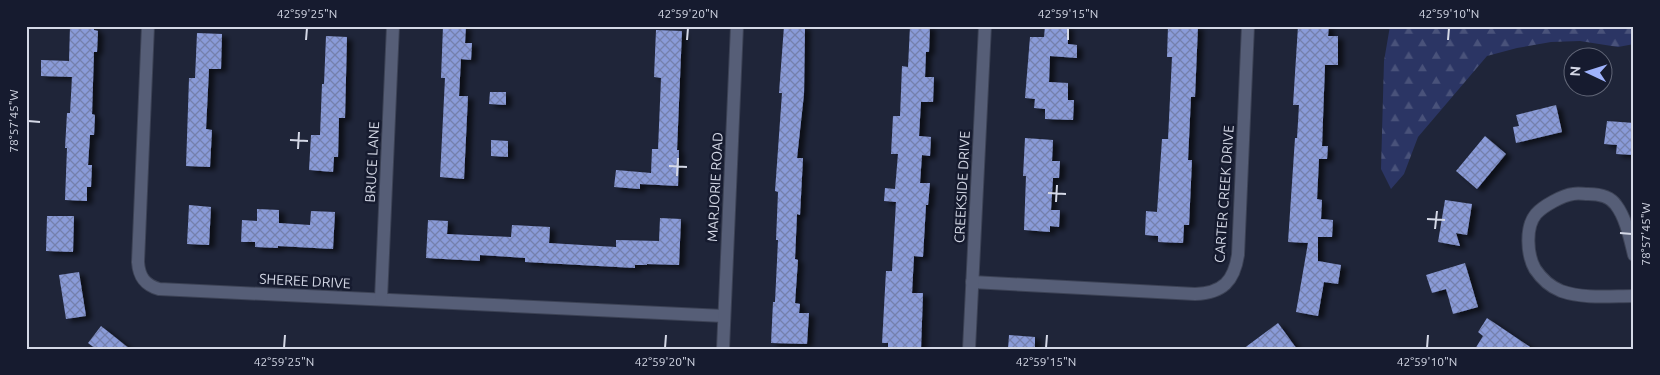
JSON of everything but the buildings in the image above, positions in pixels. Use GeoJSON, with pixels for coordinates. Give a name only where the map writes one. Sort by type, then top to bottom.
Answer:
{"type":"FeatureCollection","features":[{"type":"Feature","properties":{"kind":"street","name":"SHEREE DRIVE"},"geometry":{"type":"LineString","coordinates":[[148,26],[138,262],[140,275],[147,284],[159,289],[724,316]]}},
{"type":"Feature","properties":{"kind":"street","name":"BRUCE LANE"},"geometry":{"type":"LineString","coordinates":[[381,300],[393,26]]}},
{"type":"Feature","properties":{"kind":"street","name":"MARJORIE ROAD"},"geometry":{"type":"LineString","coordinates":[[723,349],[737,26]]}},
{"type":"Feature","properties":{"kind":"street","name":"CREEKSIDE DRIVE"},"geometry":{"type":"LineString","coordinates":[[969,349],[985,26]]}},
{"type":"Feature","properties":{"kind":"street","name":"CARTER CREEK DRIVE"},"geometry":{"type":"LineString","coordinates":[[972,282],[1196,294],[1211,292],[1227,283],[1233,275],[1238,254],[1248,26]]}},
{"type":"Feature","properties":{"kind":"street"},"geometry":{"type":"LineString","coordinates":[[1634,255],[1624,221],[1616,204],[1605,196],[1572,194],[1545,206],[1535,215],[1530,228],[1529,246],[1535,268],[1544,280],[1560,290],[1579,295],[1634,296]]}},
{"type":"Feature","properties":{"kind":"green space"},"geometry":{"type":"Polygon","coordinates":[[[1390,26],[1634,26],[1634,44],[1618,47],[1580,41],[1551,42],[1487,56],[1418,137],[1404,174],[1391,189],[1381,169],[1384,61],[1390,26]]]}}]}
